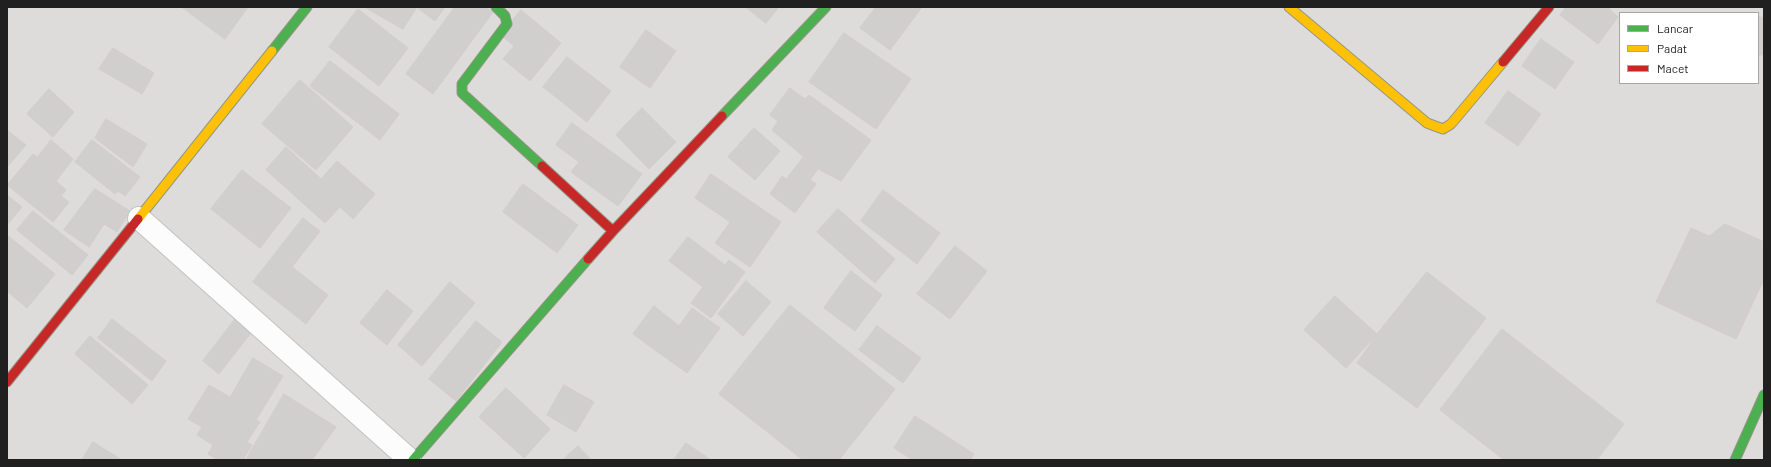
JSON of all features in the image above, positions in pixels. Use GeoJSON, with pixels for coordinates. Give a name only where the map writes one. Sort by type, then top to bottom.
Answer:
{"type":"FeatureCollection","features":[{"type":"Feature","properties":{"kind":"main road"},"geometry":{"type":"LineString","coordinates":[[7,382],[307,7]]}},
{"type":"Feature","properties":{"kind":"main road"},"geometry":{"type":"LineString","coordinates":[[496,7],[505,16],[507,24],[462,84],[462,93],[613,231]]}},
{"type":"Feature","properties":{"kind":"main road"},"geometry":{"type":"LineString","coordinates":[[411,460],[613,231],[826,7]]}},
{"type":"Feature","properties":{"kind":"main road"},"geometry":{"type":"LineString","coordinates":[[1289,7],[1427,123],[1443,129],[1451,124],[1549,7]]}},
{"type":"Feature","properties":{"kind":"main road"},"geometry":{"type":"LineString","coordinates":[[1735,460],[1764,395]]}},
{"type":"Feature","properties":{"kind":"street"},"geometry":{"type":"LineString","coordinates":[[139,218],[411,460]]}},
{"type":"Feature","properties":{"kind":"shaded area"},"geometry":{"type":"Polygon","coordinates":[[[7,7],[1764,7],[1764,460],[7,460],[7,7]]]}},
{"type":"Feature","properties":{"kind":"building"},"geometry":{"type":"Polygon","coordinates":[[[182,7],[248,7],[225,39],[182,7]]]}},
{"type":"Feature","properties":{"kind":"building"},"geometry":{"type":"Polygon","coordinates":[[[365,7],[417,7],[403,29],[365,7]]]}},
{"type":"Feature","properties":{"kind":"building"},"geometry":{"type":"Polygon","coordinates":[[[420,7],[445,7],[435,21],[419,9],[420,7]]]}},
{"type":"Feature","properties":{"kind":"building"},"geometry":{"type":"Polygon","coordinates":[[[455,7],[486,7],[493,12],[433,94],[406,74],[455,7]]]}},
{"type":"Feature","properties":{"kind":"building"},"geometry":{"type":"Polygon","coordinates":[[[746,7],[779,7],[766,23],[746,7]]]}},
{"type":"Feature","properties":{"kind":"building"},"geometry":{"type":"Polygon","coordinates":[[[876,7],[922,7],[890,50],[860,28],[876,7]]]}},
{"type":"Feature","properties":{"kind":"building"},"geometry":{"type":"Polygon","coordinates":[[[1566,7],[1610,7],[1609,9],[1618,17],[1598,44],[1560,15],[1566,7]]]}},
{"type":"Feature","properties":{"kind":"building"},"geometry":{"type":"Polygon","coordinates":[[[358,9],[408,48],[379,86],[329,47],[358,9]]]}},
{"type":"Feature","properties":{"kind":"building"},"geometry":{"type":"Polygon","coordinates":[[[521,10],[561,43],[530,81],[503,59],[514,46],[501,35],[521,10]]]}},
{"type":"Feature","properties":{"kind":"building"},"geometry":{"type":"Polygon","coordinates":[[[1759,17],[1764,17],[1764,55],[1759,55],[1759,17]]]}},
{"type":"Feature","properties":{"kind":"building"},"geometry":{"type":"Polygon","coordinates":[[[646,30],[676,51],[650,88],[620,67],[646,30]]]}},
{"type":"Feature","properties":{"kind":"building"},"geometry":{"type":"Polygon","coordinates":[[[844,33],[911,79],[876,129],[809,82],[844,33]]]}},
{"type":"Feature","properties":{"kind":"building"},"geometry":{"type":"Polygon","coordinates":[[[1541,39],[1574,62],[1555,89],[1522,66],[1541,39]]]}},
{"type":"Feature","properties":{"kind":"building"},"geometry":{"type":"Polygon","coordinates":[[[113,48],[154,73],[142,94],[99,69],[113,48]]]}},
{"type":"Feature","properties":{"kind":"building"},"geometry":{"type":"Polygon","coordinates":[[[567,57],[611,91],[587,122],[543,87],[567,57]]]}},
{"type":"Feature","properties":{"kind":"building"},"geometry":{"type":"Polygon","coordinates":[[[330,61],[399,114],[380,140],[310,86],[330,61]]]}},
{"type":"Feature","properties":{"kind":"building"},"geometry":{"type":"Polygon","coordinates":[[[300,80],[353,127],[316,170],[262,124],[300,80]]]}},
{"type":"Feature","properties":{"kind":"building"},"geometry":{"type":"Polygon","coordinates":[[[790,88],[805,99],[809,95],[871,140],[841,181],[818,169],[772,130],[778,121],[770,115],[790,88]]]}},
{"type":"Feature","properties":{"kind":"building"},"geometry":{"type":"Polygon","coordinates":[[[49,89],[74,112],[53,137],[27,114],[49,89]]]}},
{"type":"Feature","properties":{"kind":"building"},"geometry":{"type":"Polygon","coordinates":[[[1508,91],[1541,114],[1518,146],[1485,123],[1508,91]]]}},
{"type":"Feature","properties":{"kind":"building"},"geometry":{"type":"Polygon","coordinates":[[[642,108],[676,142],[649,169],[616,135],[642,108]]]}},
{"type":"Feature","properties":{"kind":"building"},"geometry":{"type":"Polygon","coordinates":[[[106,119],[147,144],[133,167],[95,138],[106,119]]]}},
{"type":"Feature","properties":{"kind":"building"},"geometry":{"type":"Polygon","coordinates":[[[572,123],[642,174],[618,206],[571,172],[579,162],[556,145],[572,123]]]}},
{"type":"Feature","properties":{"kind":"building"},"geometry":{"type":"Polygon","coordinates":[[[754,128],[780,151],[755,180],[728,157],[754,128]]]}},
{"type":"Feature","properties":{"kind":"building"},"geometry":{"type":"Polygon","coordinates":[[[7,130],[26,145],[7,167],[7,130]]]}},
{"type":"Feature","properties":{"kind":"building"},"geometry":{"type":"Polygon","coordinates":[[[51,140],[73,159],[56,181],[66,190],[61,196],[69,202],[53,222],[7,185],[33,154],[37,157],[51,140]]]}},
{"type":"Feature","properties":{"kind":"building"},"geometry":{"type":"Polygon","coordinates":[[[92,140],[140,177],[125,196],[118,191],[115,194],[75,162],[92,140]]]}},
{"type":"Feature","properties":{"kind":"building"},"geometry":{"type":"Polygon","coordinates":[[[286,147],[321,179],[337,161],[375,194],[353,219],[340,207],[325,223],[266,170],[286,147]]]}},
{"type":"Feature","properties":{"kind":"building"},"geometry":{"type":"Polygon","coordinates":[[[803,158],[818,169],[810,180],[816,184],[795,213],[770,194],[782,176],[786,179],[803,158]]]}},
{"type":"Feature","properties":{"kind":"building"},"geometry":{"type":"Polygon","coordinates":[[[242,170],[291,208],[260,248],[211,209],[242,170]]]}},
{"type":"Feature","properties":{"kind":"building"},"geometry":{"type":"Polygon","coordinates":[[[711,174],[781,222],[750,267],[715,243],[730,222],[695,198],[711,174]]]}},
{"type":"Feature","properties":{"kind":"building"},"geometry":{"type":"Polygon","coordinates":[[[523,184],[578,225],[557,253],[503,212],[523,184]]]}},
{"type":"Feature","properties":{"kind":"building"},"geometry":{"type":"Polygon","coordinates":[[[95,189],[130,211],[117,232],[104,224],[89,247],[64,230],[95,189]]]}},
{"type":"Feature","properties":{"kind":"building"},"geometry":{"type":"Polygon","coordinates":[[[883,190],[940,233],[917,264],[861,221],[883,190]]]}},
{"type":"Feature","properties":{"kind":"building"},"geometry":{"type":"Polygon","coordinates":[[[7,195],[22,207],[7,225],[7,195]]]}},
{"type":"Feature","properties":{"kind":"building"},"geometry":{"type":"Polygon","coordinates":[[[838,209],[895,259],[875,283],[817,232],[838,209]]]}},
{"type":"Feature","properties":{"kind":"building"},"geometry":{"type":"Polygon","coordinates":[[[33,211],[88,255],[72,275],[17,230],[33,211]]]}},
{"type":"Feature","properties":{"kind":"building"},"geometry":{"type":"Polygon","coordinates":[[[303,218],[320,231],[292,267],[328,295],[306,324],[253,282],[303,218]]]}},
{"type":"Feature","properties":{"kind":"building"},"geometry":{"type":"Polygon","coordinates":[[[1725,224],[1764,242],[1764,279],[1736,339],[1656,302],[1691,228],[1709,236],[1725,224]]]}},
{"type":"Feature","properties":{"kind":"building"},"geometry":{"type":"Polygon","coordinates":[[[7,235],[55,274],[27,308],[7,291],[7,235]]]}},
{"type":"Feature","properties":{"kind":"building"},"geometry":{"type":"Polygon","coordinates":[[[688,237],[725,265],[729,260],[745,272],[711,318],[691,303],[703,287],[669,261],[688,237]]]}},
{"type":"Feature","properties":{"kind":"building"},"geometry":{"type":"Polygon","coordinates":[[[955,246],[987,271],[950,319],[917,294],[955,246]]]}},
{"type":"Feature","properties":{"kind":"building"},"geometry":{"type":"Polygon","coordinates":[[[851,271],[882,295],[855,331],[824,308],[851,271]]]}},
{"type":"Feature","properties":{"kind":"building"},"geometry":{"type":"Polygon","coordinates":[[[1427,272],[1486,318],[1417,408],[1357,363],[1377,334],[1427,272]]]}},
{"type":"Feature","properties":{"kind":"building"},"geometry":{"type":"Polygon","coordinates":[[[746,281],[771,302],[743,336],[718,314],[746,281]]]}},
{"type":"Feature","properties":{"kind":"building"},"geometry":{"type":"Polygon","coordinates":[[[450,282],[475,303],[422,366],[398,345],[450,282]]]}},
{"type":"Feature","properties":{"kind":"building"},"geometry":{"type":"Polygon","coordinates":[[[387,290],[413,311],[387,345],[360,323],[387,290]]]}},
{"type":"Feature","properties":{"kind":"building"},"geometry":{"type":"Polygon","coordinates":[[[1335,296],[1377,334],[1346,368],[1304,330],[1335,296]]]}},
{"type":"Feature","properties":{"kind":"building"},"geometry":{"type":"Polygon","coordinates":[[[790,305],[895,389],[839,460],[803,460],[719,394],[790,305]]]}},
{"type":"Feature","properties":{"kind":"building"},"geometry":{"type":"Polygon","coordinates":[[[654,306],[679,326],[692,308],[720,328],[687,373],[633,334],[654,306]]]}},
{"type":"Feature","properties":{"kind":"building"},"geometry":{"type":"Polygon","coordinates":[[[236,318],[253,330],[219,374],[203,361],[236,318]]]}},
{"type":"Feature","properties":{"kind":"building"},"geometry":{"type":"Polygon","coordinates":[[[112,319],[166,361],[152,381],[98,338],[112,319]]]}},
{"type":"Feature","properties":{"kind":"building"},"geometry":{"type":"Polygon","coordinates":[[[476,321],[502,342],[456,401],[429,379],[476,321]]]}},
{"type":"Feature","properties":{"kind":"building"},"geometry":{"type":"Polygon","coordinates":[[[877,326],[921,358],[903,383],[859,350],[877,326]]]}},
{"type":"Feature","properties":{"kind":"building"},"geometry":{"type":"Polygon","coordinates":[[[1502,329],[1624,424],[1597,460],[1504,460],[1440,410],[1502,329]]]}},
{"type":"Feature","properties":{"kind":"building"},"geometry":{"type":"Polygon","coordinates":[[[90,336],[148,385],[132,404],[75,354],[90,336]]]}},
{"type":"Feature","properties":{"kind":"building"},"geometry":{"type":"Polygon","coordinates":[[[253,358],[283,376],[256,420],[260,422],[247,442],[252,445],[243,460],[218,460],[208,454],[213,445],[197,435],[202,427],[188,419],[209,385],[230,397],[253,358]]]}},
{"type":"Feature","properties":{"kind":"building"},"geometry":{"type":"Polygon","coordinates":[[[564,385],[594,402],[576,432],[547,415],[564,385]]]}},
{"type":"Feature","properties":{"kind":"building"},"geometry":{"type":"Polygon","coordinates":[[[506,388],[550,429],[524,458],[479,417],[506,388]]]}},
{"type":"Feature","properties":{"kind":"building"},"geometry":{"type":"Polygon","coordinates":[[[284,394],[336,427],[312,460],[246,460],[284,394]]]}},
{"type":"Feature","properties":{"kind":"building"},"geometry":{"type":"Polygon","coordinates":[[[915,416],[974,454],[970,460],[913,460],[894,448],[915,416]]]}},
{"type":"Feature","properties":{"kind":"building"},"geometry":{"type":"Polygon","coordinates":[[[93,442],[122,460],[82,460],[93,442]]]}},
{"type":"Feature","properties":{"kind":"building"},"geometry":{"type":"Polygon","coordinates":[[[686,443],[711,460],[674,460],[686,443]]]}},
{"type":"Feature","properties":{"kind":"building"},"geometry":{"type":"Polygon","coordinates":[[[578,446],[591,460],[563,460],[578,446]]]}},
{"type":"Feature","properties":{"kind":"traffic: fast"},"geometry":{"type":"LineString","coordinates":[[272,51],[307,7]]}},
{"type":"Feature","properties":{"kind":"traffic: fast"},"geometry":{"type":"LineString","coordinates":[[496,7],[505,16],[507,24],[462,84],[462,93],[542,166]]}},
{"type":"Feature","properties":{"kind":"traffic: fast"},"geometry":{"type":"LineString","coordinates":[[722,116],[826,7]]}},
{"type":"Feature","properties":{"kind":"traffic: fast"},"geometry":{"type":"LineString","coordinates":[[413,460],[588,259]]}},
{"type":"Feature","properties":{"kind":"traffic: fast"},"geometry":{"type":"LineString","coordinates":[[1735,460],[1764,395]]}},
{"type":"Feature","properties":{"kind":"traffic: slow"},"geometry":{"type":"LineString","coordinates":[[1289,7],[1427,123],[1443,129],[1451,124],[1503,62]]}},
{"type":"Feature","properties":{"kind":"traffic: slow"},"geometry":{"type":"LineString","coordinates":[[138,219],[272,51]]}},
{"type":"Feature","properties":{"kind":"traffic: jam"},"geometry":{"type":"LineString","coordinates":[[1503,62],[1549,7]]}},
{"type":"Feature","properties":{"kind":"traffic: jam"},"geometry":{"type":"LineString","coordinates":[[588,259],[722,116]]}},
{"type":"Feature","properties":{"kind":"traffic: jam"},"geometry":{"type":"LineString","coordinates":[[542,166],[613,231]]}},
{"type":"Feature","properties":{"kind":"traffic: jam"},"geometry":{"type":"LineString","coordinates":[[7,382],[138,219]]}}]}
